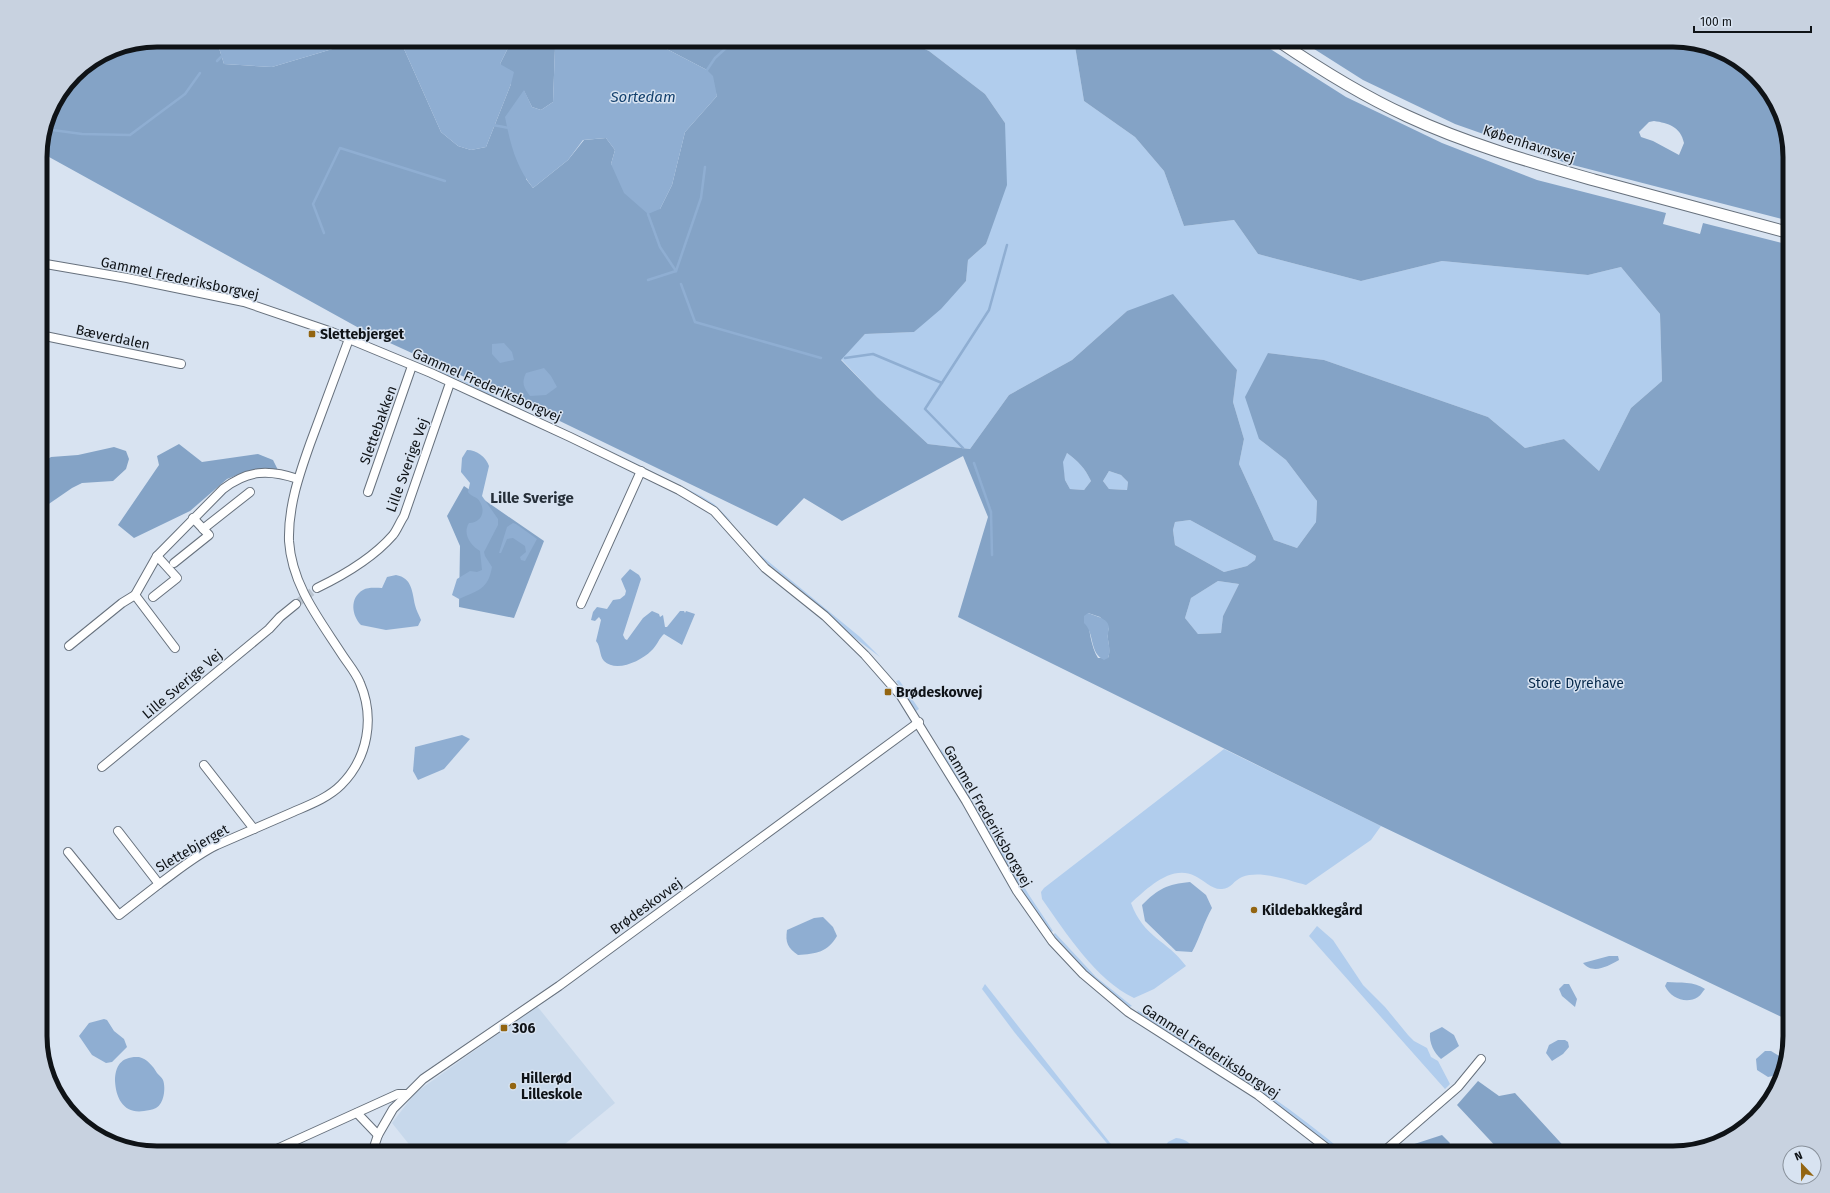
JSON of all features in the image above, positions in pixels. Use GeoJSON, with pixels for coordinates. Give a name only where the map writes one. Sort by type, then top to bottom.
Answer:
{"type":"FeatureCollection","features":[{"type":"Feature","properties":{"kind":"main road","name":"Københavnsvej"},"geometry":{"type":"LineString","coordinates":[[1286,47],[1363,94],[1408,117],[1469,141],[1542,166],[1783,231]]}},
{"type":"Feature","properties":{"kind":"street","name":"Gammel Frederiksborgvej"},"geometry":{"type":"LineString","coordinates":[[47,265],[126,278],[244,302],[349,339],[563,433],[698,500],[721,517],[765,568],[807,600],[865,655],[901,696],[919,722],[966,801],[1017,891],[1052,941],[1083,974],[1128,1012],[1258,1095],[1324,1146]]}},
{"type":"Feature","properties":{"kind":"street","name":"Bæverdalen"},"geometry":{"type":"LineString","coordinates":[[47,336],[181,364]]}},
{"type":"Feature","properties":{"kind":"street","name":"Slettebjerget"},"geometry":{"type":"LineString","coordinates":[[118,831],[159,884],[193,859],[215,846],[320,800],[340,787],[355,770],[365,746],[368,726],[366,702],[360,682],[309,605],[296,575],[290,548],[289,526],[291,508],[298,479],[349,339]]}},
{"type":"Feature","properties":{"kind":"street","name":"Slettebakken"},"geometry":{"type":"LineString","coordinates":[[368,492],[412,366]]}},
{"type":"Feature","properties":{"kind":"street","name":"Lille Sverige Vej"},"geometry":{"type":"LineString","coordinates":[[317,588],[342,575],[370,555],[393,535],[404,516],[450,383]]}},
{"type":"Feature","properties":{"kind":"street"},"geometry":{"type":"LineString","coordinates":[[581,604],[641,471]]}},
{"type":"Feature","properties":{"kind":"street"},"geometry":{"type":"LineString","coordinates":[[69,646],[122,603],[135,596],[157,556],[222,489],[244,476],[270,472],[298,479]]}},
{"type":"Feature","properties":{"kind":"street"},"geometry":{"type":"LineString","coordinates":[[203,529],[250,492]]}},
{"type":"Feature","properties":{"kind":"street"},"geometry":{"type":"LineString","coordinates":[[174,563],[209,535],[193,518]]}},
{"type":"Feature","properties":{"kind":"street"},"geometry":{"type":"LineString","coordinates":[[153,597],[177,578],[157,556]]}},
{"type":"Feature","properties":{"kind":"street"},"geometry":{"type":"LineString","coordinates":[[135,596],[175,648]]}},
{"type":"Feature","properties":{"kind":"street","name":"Lille Sverige Vej"},"geometry":{"type":"LineString","coordinates":[[102,767],[269,629],[280,617],[296,604]]}},
{"type":"Feature","properties":{"kind":"street","name":"Brødeskovvej"},"geometry":{"type":"LineString","coordinates":[[374,1146],[378,1136],[393,1108],[423,1079],[559,986],[919,722]]}},
{"type":"Feature","properties":{"kind":"street","name":"Slettebjerget"},"geometry":{"type":"LineString","coordinates":[[204,765],[254,829]]}},
{"type":"Feature","properties":{"kind":"street"},"geometry":{"type":"LineString","coordinates":[[68,852],[119,915],[159,884]]}},
{"type":"Feature","properties":{"kind":"street"},"geometry":{"type":"LineString","coordinates":[[1390,1146],[1458,1087],[1481,1059]]}},
{"type":"Feature","properties":{"kind":"street","name":"Brødeskovvej"},"geometry":{"type":"LineString","coordinates":[[284,1146],[398,1094],[407,1094]]}},
{"type":"Feature","properties":{"kind":"street"},"geometry":{"type":"LineString","coordinates":[[357,1113],[378,1136]]}},
{"type":"Feature","properties":{"kind":"shaded area"},"geometry":{"type":"Polygon","coordinates":[[[920,47],[1075,47],[1084,101],[1135,137],[1164,171],[1184,226],[1234,220],[1258,254],[1361,281],[1442,261],[1588,275],[1621,267],[1660,314],[1662,381],[1631,408],[1599,471],[1564,439],[1525,448],[1488,417],[1324,360],[1268,353],[1259,439],[1286,460],[1317,501],[1316,522],[1297,548],[1274,540],[1239,464],[1244,439],[1233,402],[1237,370],[1127,311],[1072,360],[1009,395],[970,449],[928,444],[877,397],[841,359],[865,334],[914,332],[966,281],[968,260],[986,244],[991,227],[1005,123],[985,94],[929,51],[920,47]]]}},
{"type":"Feature","properties":{"kind":"shaded area"},"geometry":{"type":"Polygon","coordinates":[[[335,328],[419,364],[335,329],[335,328]]]}},
{"type":"Feature","properties":{"kind":"shaded area"},"geometry":{"type":"Polygon","coordinates":[[[436,369],[487,391],[508,404],[455,378],[444,375],[436,369]]]}},
{"type":"Feature","properties":{"kind":"shaded area"},"geometry":{"type":"Polygon","coordinates":[[[513,405],[592,443],[512,406],[513,405]]]}},
{"type":"Feature","properties":{"kind":"shaded area"},"geometry":{"type":"Polygon","coordinates":[[[597,444],[701,496],[714,504],[732,522],[699,496],[597,444]]]}},
{"type":"Feature","properties":{"kind":"shaded area"},"geometry":{"type":"Polygon","coordinates":[[[1067,453],[1081,465],[1091,481],[1084,490],[1070,489],[1065,480],[1062,462],[1067,453]]]}},
{"type":"Feature","properties":{"kind":"shaded area"},"geometry":{"type":"Polygon","coordinates":[[[1109,471],[1121,475],[1128,482],[1127,490],[1109,489],[1103,481],[1109,471]]]}},
{"type":"Feature","properties":{"kind":"shaded area"},"geometry":{"type":"Polygon","coordinates":[[[1190,520],[1256,556],[1255,560],[1247,566],[1224,572],[1175,545],[1173,530],[1175,522],[1190,520]]]}},
{"type":"Feature","properties":{"kind":"shaded area"},"geometry":{"type":"Polygon","coordinates":[[[757,552],[860,637],[880,657],[851,635],[819,605],[755,553],[757,552]]]}},
{"type":"Feature","properties":{"kind":"shaded area"},"geometry":{"type":"Polygon","coordinates":[[[1218,581],[1239,584],[1223,616],[1221,633],[1198,634],[1185,618],[1191,598],[1218,581]]]}},
{"type":"Feature","properties":{"kind":"shaded area"},"geometry":{"type":"Polygon","coordinates":[[[899,680],[919,709],[916,711],[896,681],[899,680]]]}},
{"type":"Feature","properties":{"kind":"shaded area"},"geometry":{"type":"Polygon","coordinates":[[[941,749],[1029,895],[1053,931],[1051,932],[1021,891],[940,751],[941,749]]]}},
{"type":"Feature","properties":{"kind":"shaded area"},"geometry":{"type":"Polygon","coordinates":[[[1224,749],[1381,826],[1371,840],[1306,885],[1274,876],[1249,875],[1237,880],[1228,888],[1218,889],[1195,876],[1186,873],[1177,873],[1152,885],[1131,903],[1136,915],[1142,924],[1179,957],[1186,966],[1154,989],[1134,998],[1107,980],[1095,968],[1061,926],[1042,899],[1041,892],[1044,888],[1224,749]]]}},
{"type":"Feature","properties":{"kind":"shaded area"},"geometry":{"type":"Polygon","coordinates":[[[1317,926],[1333,940],[1363,985],[1385,1007],[1408,1035],[1414,1041],[1427,1048],[1431,1057],[1438,1061],[1450,1084],[1445,1089],[1309,936],[1317,926]]]}},
{"type":"Feature","properties":{"kind":"shaded area"},"geometry":{"type":"Polygon","coordinates":[[[1055,933],[1096,977],[1132,1006],[1129,1007],[1125,1004],[1084,969],[1053,935],[1055,933]]]}},
{"type":"Feature","properties":{"kind":"shaded area"},"geometry":{"type":"Polygon","coordinates":[[[985,984],[1112,1146],[1109,1146],[1015,1033],[982,989],[985,984]]]}},
{"type":"Feature","properties":{"kind":"shaded area","name":"Hillerød Lilleskole"},"geometry":{"type":"Polygon","coordinates":[[[537,1006],[615,1103],[563,1146],[410,1146],[392,1123],[415,1093],[537,1006]]]}},
{"type":"Feature","properties":{"kind":"shaded area"},"geometry":{"type":"Polygon","coordinates":[[[1137,1010],[1270,1095],[1336,1146],[1332,1146],[1250,1084],[1138,1013],[1137,1010]]]}},
{"type":"Feature","properties":{"kind":"shaded area"},"geometry":{"type":"Polygon","coordinates":[[[1176,1138],[1188,1142],[1192,1146],[1165,1146],[1168,1142],[1176,1138]]]}},
{"type":"Feature","properties":{"kind":"green space","name":"Store Dyrehave"},"geometry":{"type":"Polygon","coordinates":[[[150,47],[220,47],[224,64],[272,67],[339,47],[403,47],[441,132],[458,146],[471,150],[486,147],[511,84],[500,64],[508,47],[555,47],[553,102],[541,110],[532,107],[524,91],[526,179],[533,188],[568,160],[584,140],[606,138],[615,150],[611,164],[660,209],[672,185],[685,132],[717,96],[707,70],[663,47],[920,47],[929,51],[985,94],[1005,123],[1007,185],[986,244],[968,260],[966,281],[941,309],[914,332],[865,334],[841,360],[877,397],[928,444],[970,449],[1009,395],[1072,360],[1127,311],[1173,294],[1237,370],[1233,402],[1244,439],[1239,464],[1274,540],[1297,548],[1316,522],[1317,501],[1286,460],[1259,439],[1245,397],[1268,353],[1324,360],[1488,417],[1525,448],[1564,439],[1599,471],[1631,408],[1662,381],[1660,314],[1621,267],[1588,275],[1442,261],[1361,281],[1258,254],[1234,220],[1184,226],[1164,171],[1135,137],[1084,101],[1075,47],[1267,47],[1346,97],[1442,143],[1537,180],[1666,213],[1663,224],[1700,234],[1703,223],[1783,243],[1783,1018],[1381,826],[958,617],[988,517],[963,456],[842,521],[804,498],[777,526],[539,411],[368,333],[47,156],[48,143],[55,115],[70,90],[79,79],[108,58],[135,49],[150,47]],[[1067,453],[1063,462],[1065,480],[1070,489],[1084,490],[1091,481],[1089,476],[1078,462],[1067,453]],[[1109,471],[1103,481],[1109,489],[1127,490],[1128,482],[1121,475],[1109,471]],[[1190,520],[1175,522],[1173,530],[1175,545],[1224,572],[1247,566],[1255,560],[1256,556],[1190,520]],[[1218,581],[1191,598],[1185,618],[1198,634],[1221,633],[1223,616],[1239,584],[1218,581]],[[1088,613],[1090,636],[1098,658],[1108,658],[1109,628],[1100,617],[1088,613]]]}},
{"type":"Feature","properties":{"kind":"green space"},"geometry":{"type":"Polygon","coordinates":[[[1311,47],[1673,47],[1702,51],[1722,58],[1746,74],[1756,84],[1775,115],[1782,143],[1783,219],[1569,164],[1455,124],[1363,80],[1311,47]],[[1654,121],[1649,122],[1639,132],[1641,137],[1653,141],[1679,155],[1684,143],[1680,133],[1669,125],[1654,121]]]}},
{"type":"Feature","properties":{"kind":"green space"},"geometry":{"type":"Polygon","coordinates":[[[179,444],[202,462],[258,454],[273,460],[278,470],[240,474],[227,479],[190,511],[134,538],[118,525],[159,465],[157,456],[179,444]]]}},
{"type":"Feature","properties":{"kind":"green space"},"geometry":{"type":"Polygon","coordinates":[[[114,447],[126,451],[129,459],[126,469],[113,481],[82,483],[47,505],[47,460],[51,457],[78,455],[114,447]]]}},
{"type":"Feature","properties":{"kind":"green space"},"geometry":{"type":"Polygon","coordinates":[[[464,486],[544,541],[514,618],[459,607],[460,546],[447,516],[464,486]]]}},
{"type":"Feature","properties":{"kind":"green space"},"geometry":{"type":"Polygon","coordinates":[[[1478,1081],[1499,1096],[1515,1093],[1564,1146],[1495,1146],[1457,1105],[1478,1081]]]}},
{"type":"Feature","properties":{"kind":"green space"},"geometry":{"type":"Polygon","coordinates":[[[1442,1135],[1450,1143],[1448,1146],[1408,1146],[1442,1135]]]}},
{"type":"Feature","properties":{"kind":"water"},"geometry":{"type":"Polygon","coordinates":[[[339,47],[272,67],[224,64],[219,48],[339,47]]]}},
{"type":"Feature","properties":{"kind":"water"},"geometry":{"type":"Polygon","coordinates":[[[403,47],[508,47],[500,64],[514,72],[511,84],[486,147],[471,150],[458,146],[441,132],[403,47]]]}},
{"type":"Feature","properties":{"kind":"water","name":"Sortedam"},"geometry":{"type":"Polygon","coordinates":[[[663,47],[707,70],[713,76],[717,96],[685,132],[672,185],[660,209],[648,214],[624,193],[611,164],[615,150],[606,138],[583,140],[568,160],[533,188],[527,180],[514,154],[505,117],[524,90],[532,107],[541,110],[553,102],[555,48],[663,47]]]}},
{"type":"Feature","properties":{"kind":"water"},"geometry":{"type":"Polygon","coordinates":[[[504,343],[512,352],[514,360],[500,363],[492,354],[492,344],[504,343]]]}},
{"type":"Feature","properties":{"kind":"water"},"geometry":{"type":"Polygon","coordinates":[[[544,368],[551,376],[557,387],[546,395],[530,396],[524,385],[526,373],[544,368]]]}},
{"type":"Feature","properties":{"kind":"water"},"geometry":{"type":"Polygon","coordinates":[[[467,450],[474,451],[481,455],[489,466],[482,496],[498,519],[498,525],[484,552],[492,567],[488,580],[485,585],[477,591],[459,599],[452,595],[457,579],[470,571],[477,572],[482,570],[480,551],[468,539],[466,531],[469,523],[477,521],[482,513],[482,506],[479,500],[468,492],[470,483],[461,472],[462,458],[467,450]]]}},
{"type":"Feature","properties":{"kind":"water"},"geometry":{"type":"Polygon","coordinates":[[[513,523],[537,539],[525,561],[521,560],[520,557],[526,552],[525,546],[513,538],[507,539],[501,553],[499,553],[507,527],[513,523]]]}},
{"type":"Feature","properties":{"kind":"water"},"geometry":{"type":"Polygon","coordinates":[[[630,569],[639,575],[641,579],[623,635],[625,639],[627,640],[643,618],[652,611],[659,614],[660,617],[663,615],[665,627],[667,627],[680,611],[695,614],[682,645],[664,634],[647,655],[635,662],[622,666],[615,666],[604,661],[596,641],[601,620],[599,617],[595,621],[591,620],[593,612],[597,607],[607,609],[613,600],[620,599],[625,595],[626,591],[621,579],[630,569]]]}},
{"type":"Feature","properties":{"kind":"water"},"geometry":{"type":"Polygon","coordinates":[[[396,575],[405,579],[412,590],[415,607],[421,620],[418,626],[386,630],[361,625],[356,617],[353,607],[359,593],[365,589],[382,588],[387,577],[396,575]]]}},
{"type":"Feature","properties":{"kind":"water"},"geometry":{"type":"Polygon","coordinates":[[[1088,613],[1101,618],[1108,624],[1110,648],[1108,658],[1104,660],[1096,653],[1090,632],[1084,623],[1084,616],[1088,613]]]}},
{"type":"Feature","properties":{"kind":"water"},"geometry":{"type":"Polygon","coordinates":[[[462,735],[470,739],[444,769],[418,780],[413,771],[415,747],[462,735]]]}},
{"type":"Feature","properties":{"kind":"water"},"geometry":{"type":"Polygon","coordinates":[[[1190,882],[1206,895],[1212,908],[1192,952],[1176,951],[1145,921],[1142,905],[1163,888],[1175,884],[1190,882]]]}},
{"type":"Feature","properties":{"kind":"water"},"geometry":{"type":"Polygon","coordinates":[[[823,917],[833,927],[837,936],[830,946],[821,951],[798,955],[788,945],[786,938],[787,930],[814,918],[823,917]]]}},
{"type":"Feature","properties":{"kind":"water"},"geometry":{"type":"Polygon","coordinates":[[[1609,956],[1618,956],[1619,960],[1605,967],[1596,969],[1587,967],[1583,963],[1609,956]]]}},
{"type":"Feature","properties":{"kind":"water"},"geometry":{"type":"Polygon","coordinates":[[[1667,982],[1692,984],[1701,986],[1705,989],[1698,997],[1684,1000],[1671,994],[1665,986],[1667,982]]]}},
{"type":"Feature","properties":{"kind":"water"},"geometry":{"type":"Polygon","coordinates":[[[1564,984],[1569,984],[1577,999],[1575,1007],[1562,996],[1559,989],[1564,984]]]}},
{"type":"Feature","properties":{"kind":"water"},"geometry":{"type":"Polygon","coordinates":[[[104,1019],[107,1020],[114,1031],[124,1039],[127,1047],[112,1062],[106,1063],[92,1055],[79,1036],[89,1023],[104,1019]]]}},
{"type":"Feature","properties":{"kind":"water"},"geometry":{"type":"Polygon","coordinates":[[[1442,1027],[1454,1035],[1459,1046],[1441,1059],[1432,1048],[1430,1033],[1442,1027]]]}},
{"type":"Feature","properties":{"kind":"water"},"geometry":{"type":"Polygon","coordinates":[[[1558,1040],[1565,1040],[1568,1042],[1569,1047],[1563,1054],[1552,1061],[1546,1053],[1549,1045],[1558,1040]]]}},
{"type":"Feature","properties":{"kind":"water"},"geometry":{"type":"Polygon","coordinates":[[[1765,1051],[1771,1051],[1781,1057],[1776,1075],[1768,1077],[1757,1070],[1756,1059],[1765,1051]]]}},
{"type":"Feature","properties":{"kind":"water"},"geometry":{"type":"Polygon","coordinates":[[[139,1057],[150,1063],[162,1078],[164,1083],[163,1099],[159,1106],[152,1110],[137,1111],[126,1108],[122,1104],[117,1094],[115,1075],[118,1066],[128,1058],[139,1057]]]}},
{"type":"Feature","properties":{"kind":"waterway"},"geometry":{"type":"LineString","coordinates":[[707,70],[715,58],[727,47]]}},
{"type":"Feature","properties":{"kind":"waterway"},"geometry":{"type":"LineString","coordinates":[[217,61],[223,55]]}},
{"type":"Feature","properties":{"kind":"waterway"},"geometry":{"type":"LineString","coordinates":[[51,130],[82,134],[130,135],[185,94],[200,73]]}},
{"type":"Feature","properties":{"kind":"waterway"},"geometry":{"type":"LineString","coordinates":[[493,125],[509,128]]}},
{"type":"Feature","properties":{"kind":"waterway"},"geometry":{"type":"LineString","coordinates":[[324,233],[313,204],[340,148],[445,181]]}},
{"type":"Feature","properties":{"kind":"waterway"},"geometry":{"type":"LineString","coordinates":[[676,271],[701,198],[705,167]]}},
{"type":"Feature","properties":{"kind":"waterway"},"geometry":{"type":"LineString","coordinates":[[648,214],[660,247],[676,271]]}},
{"type":"Feature","properties":{"kind":"waterway"},"geometry":{"type":"LineString","coordinates":[[963,448],[925,409],[989,310],[1007,245]]}},
{"type":"Feature","properties":{"kind":"waterway"},"geometry":{"type":"LineString","coordinates":[[648,280],[676,271]]}},
{"type":"Feature","properties":{"kind":"waterway"},"geometry":{"type":"LineString","coordinates":[[681,284],[695,322],[821,358]]}},
{"type":"Feature","properties":{"kind":"waterway"},"geometry":{"type":"LineString","coordinates":[[845,358],[873,354],[942,383]]}},
{"type":"Feature","properties":{"kind":"waterway"},"geometry":{"type":"LineString","coordinates":[[974,463],[991,512],[992,555]]}},
{"type":"Feature","properties":{"kind":"tunnel"},"geometry":{"type":"LineString","coordinates":[[296,604],[317,588]]}},
{"type":"Feature","properties":{"kind":"place","name":"Slettebjerget"},"geometry":{"type":"Point","coordinates":[312,334]}},
{"type":"Feature","properties":{"kind":"place","name":"Brødeskovvej"},"geometry":{"type":"Point","coordinates":[888,692]}},
{"type":"Feature","properties":{"kind":"place","name":"Kildebakkegård"},"geometry":{"type":"Point","coordinates":[1254,910]}},
{"type":"Feature","properties":{"kind":"place","name":"306"},"geometry":{"type":"Point","coordinates":[504,1028]}},
{"type":"Feature","properties":{"kind":"place","name":"Hillerød Lilleskole"},"geometry":{"type":"Point","coordinates":[513,1086]}},
{"type":"Feature","properties":{"kind":"district","name":"Lille Sverige"},"geometry":{"type":"Point","coordinates":[532,498]}}]}
